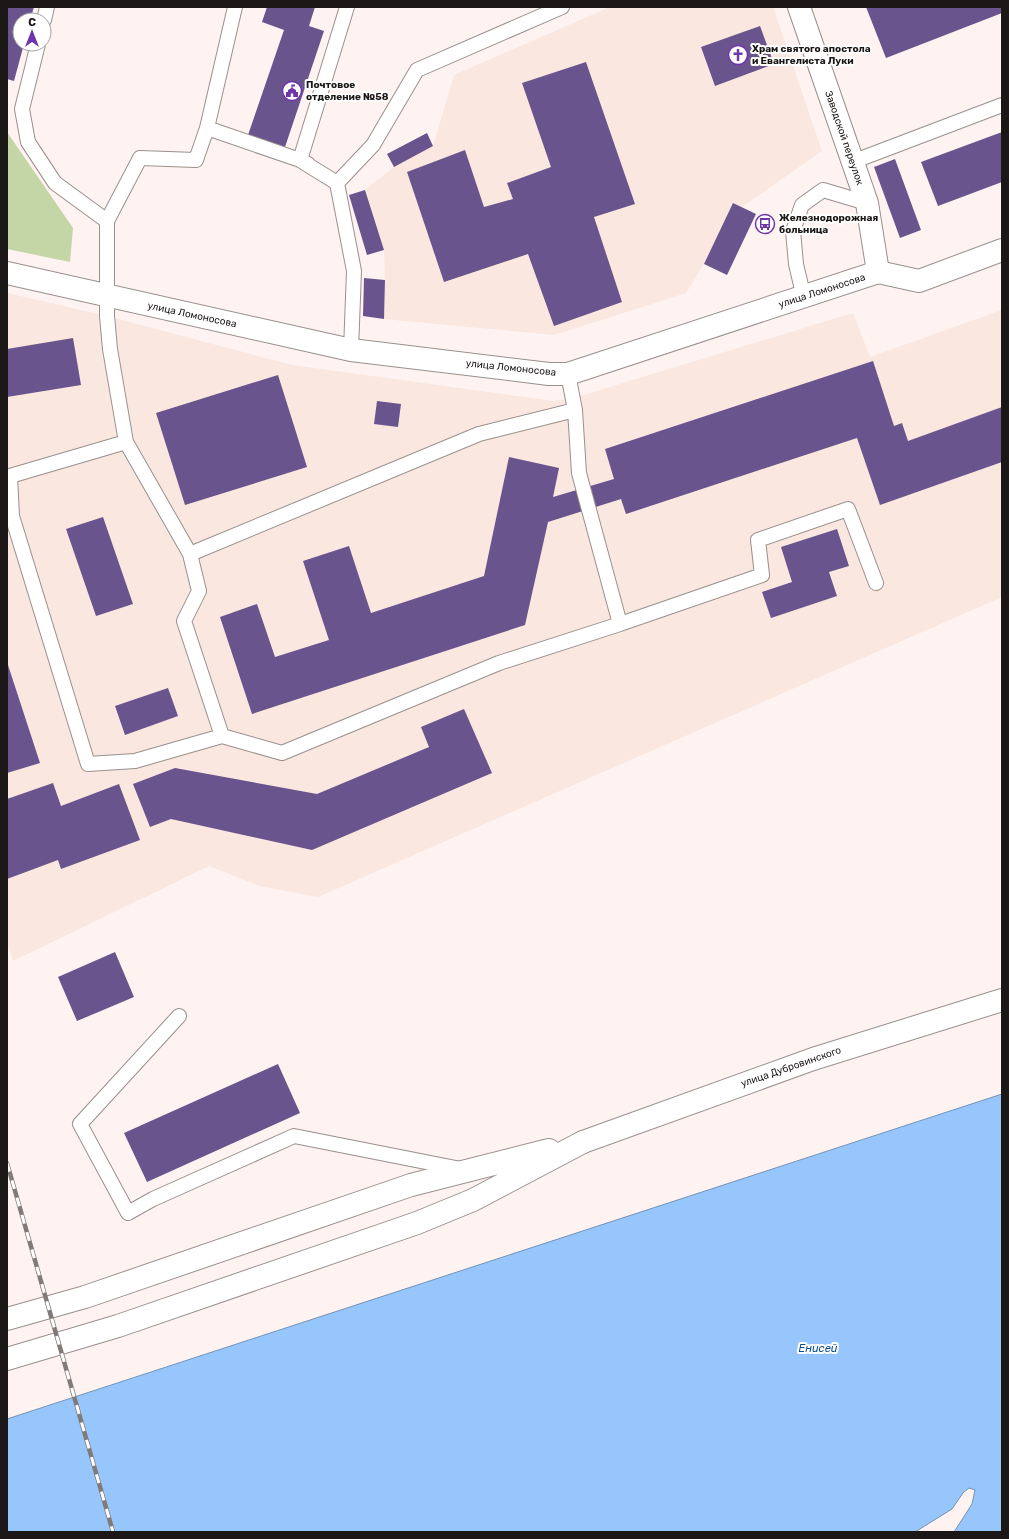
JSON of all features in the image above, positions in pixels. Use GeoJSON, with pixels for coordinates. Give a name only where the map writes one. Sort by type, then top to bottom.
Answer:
{"type":"FeatureCollection","features":[{"type":"Feature","properties":{"kind":"main road","name":"Заводской переулок"},"geometry":{"type":"LineString","coordinates":[[799,7],[866,203],[878,272]]}},
{"type":"Feature","properties":{"kind":"main road","name":"улица Ломоносова"},"geometry":{"type":"LineString","coordinates":[[7,274],[351,350],[549,374],[568,374],[804,298],[878,272],[919,281],[1002,250]]}},
{"type":"Feature","properties":{"kind":"main road","name":"улица Дубровинского"},"geometry":{"type":"LineString","coordinates":[[583,1142],[813,1059],[1002,1000]]}},
{"type":"Feature","properties":{"kind":"main road"},"geometry":{"type":"LineString","coordinates":[[7,1319],[85,1297],[404,1188],[583,1142]]}},
{"type":"Feature","properties":{"kind":"main road"},"geometry":{"type":"LineString","coordinates":[[7,1359],[118,1326],[417,1222],[473,1200],[583,1142]]}},
{"type":"Feature","properties":{"kind":"lane"},"geometry":{"type":"LineString","coordinates":[[222,736],[184,621],[199,591],[190,554],[126,442],[110,349],[107,296],[107,221],[140,158],[196,160],[207,128],[235,7]]}},
{"type":"Feature","properties":{"kind":"lane"},"geometry":{"type":"LineString","coordinates":[[300,160],[347,7]]}},
{"type":"Feature","properties":{"kind":"lane"},"geometry":{"type":"LineString","coordinates":[[337,182],[373,145],[417,70],[562,7]]}},
{"type":"Feature","properties":{"kind":"lane"},"geometry":{"type":"LineString","coordinates":[[36,52],[22,108],[28,142],[55,183],[107,221]]}},
{"type":"Feature","properties":{"kind":"lane"},"geometry":{"type":"LineString","coordinates":[[852,162],[1002,105]]}},
{"type":"Feature","properties":{"kind":"lane"},"geometry":{"type":"LineString","coordinates":[[207,128],[300,160],[337,182],[354,271],[351,350]]}},
{"type":"Feature","properties":{"kind":"lane"},"geometry":{"type":"LineString","coordinates":[[804,298],[796,264],[793,231],[802,205],[823,190],[866,203]]}},
{"type":"Feature","properties":{"kind":"lane"},"geometry":{"type":"LineString","coordinates":[[568,374],[575,410],[579,473],[620,624]]}},
{"type":"Feature","properties":{"kind":"lane"},"geometry":{"type":"LineString","coordinates":[[190,554],[479,434],[575,410]]}},
{"type":"Feature","properties":{"kind":"lane"},"geometry":{"type":"LineString","coordinates":[[126,442],[10,476],[12,516],[88,764],[135,761],[222,736],[282,753],[499,663],[620,624],[762,575],[758,540],[848,509],[876,583]]}},
{"type":"Feature","properties":{"kind":"lane"},"geometry":{"type":"LineString","coordinates":[[179,1016],[80,1124],[128,1213],[153,1199],[294,1136],[469,1171]]}},
{"type":"Feature","properties":{"kind":"shaded area"},"geometry":{"type":"Polygon","coordinates":[[[610,7],[773,7],[822,151],[742,207],[733,203],[704,264],[686,293],[554,335],[384,319],[384,250],[365,190],[394,167],[433,146],[454,75],[610,7]]]}},
{"type":"Feature","properties":{"kind":"shaded area"},"geometry":{"type":"Polygon","coordinates":[[[7,293],[107,316],[292,365],[553,401],[574,398],[853,313],[870,357],[1002,310],[1002,597],[318,897],[260,886],[209,866],[13,961],[7,942],[7,293]]]}},
{"type":"Feature","properties":{"kind":"green space"},"geometry":{"type":"Polygon","coordinates":[[[7,132],[73,228],[70,262],[7,249],[7,132]]]}},
{"type":"Feature","properties":{"kind":"water","name":"Енисей"},"geometry":{"type":"Polygon","coordinates":[[[1002,1094],[1002,1532],[954,1532],[972,1504],[975,1490],[969,1488],[963,1493],[952,1509],[915,1532],[7,1532],[7,1419],[1002,1094]]]}},
{"type":"Feature","properties":{"kind":"building"},"geometry":{"type":"Polygon","coordinates":[[[7,7],[34,7],[32,12],[12,12],[12,52],[22,52],[14,81],[7,79],[7,7]]]}},
{"type":"Feature","properties":{"kind":"building"},"geometry":{"type":"Polygon","coordinates":[[[267,7],[315,7],[309,26],[324,31],[285,147],[248,135],[284,30],[262,22],[267,7]]]}},
{"type":"Feature","properties":{"kind":"building"},"geometry":{"type":"Polygon","coordinates":[[[866,7],[1002,7],[1002,13],[886,58],[866,7]]]}},
{"type":"Feature","properties":{"kind":"building","name":"Храм святого апостола и Евангелиста Луки"},"geometry":{"type":"Polygon","coordinates":[[[760,26],[774,64],[715,86],[701,47],[760,26]]]}},
{"type":"Feature","properties":{"kind":"building"},"geometry":{"type":"Polygon","coordinates":[[[586,62],[635,204],[594,217],[622,302],[554,326],[528,254],[444,282],[407,172],[465,150],[484,207],[513,199],[507,183],[551,167],[522,83],[586,62]]]}},
{"type":"Feature","properties":{"kind":"building"},"geometry":{"type":"Polygon","coordinates":[[[1002,132],[1002,182],[938,206],[921,162],[1002,132]]]}},
{"type":"Feature","properties":{"kind":"building"},"geometry":{"type":"Polygon","coordinates":[[[427,133],[433,146],[394,167],[387,154],[427,133]]]}},
{"type":"Feature","properties":{"kind":"building"},"geometry":{"type":"Polygon","coordinates":[[[895,159],[921,230],[900,238],[874,167],[895,159]]]}},
{"type":"Feature","properties":{"kind":"building"},"geometry":{"type":"Polygon","coordinates":[[[365,190],[384,250],[367,255],[349,195],[365,190]]]}},
{"type":"Feature","properties":{"kind":"building"},"geometry":{"type":"Polygon","coordinates":[[[733,203],[756,214],[727,275],[704,264],[733,203]]]}},
{"type":"Feature","properties":{"kind":"building"},"geometry":{"type":"Polygon","coordinates":[[[364,278],[385,280],[384,319],[363,316],[364,278]]]}},
{"type":"Feature","properties":{"kind":"building"},"geometry":{"type":"Polygon","coordinates":[[[73,338],[81,385],[7,397],[7,349],[73,338]]]}},
{"type":"Feature","properties":{"kind":"building"},"geometry":{"type":"Polygon","coordinates":[[[873,361],[894,426],[902,423],[908,441],[1002,407],[1002,462],[880,505],[857,438],[626,514],[621,499],[548,522],[525,625],[252,714],[220,617],[257,604],[275,657],[329,640],[303,561],[349,546],[371,613],[484,576],[509,457],[559,468],[553,497],[614,479],[605,449],[873,361]]]}},
{"type":"Feature","properties":{"kind":"building"},"geometry":{"type":"Polygon","coordinates":[[[278,375],[307,467],[185,505],[156,413],[278,375]]]}},
{"type":"Feature","properties":{"kind":"building"},"geometry":{"type":"Polygon","coordinates":[[[377,401],[401,404],[398,427],[374,424],[377,401]]]}},
{"type":"Feature","properties":{"kind":"building"},"geometry":{"type":"Polygon","coordinates":[[[103,517],[133,604],[96,616],[66,529],[103,517]]]}},
{"type":"Feature","properties":{"kind":"building"},"geometry":{"type":"Polygon","coordinates":[[[837,529],[849,566],[829,572],[837,596],[771,618],[762,592],[792,582],[781,547],[837,529]]]}},
{"type":"Feature","properties":{"kind":"building"},"geometry":{"type":"Polygon","coordinates":[[[7,662],[40,763],[7,773],[7,662]]]}},
{"type":"Feature","properties":{"kind":"building"},"geometry":{"type":"Polygon","coordinates":[[[168,688],[178,716],[125,735],[115,706],[168,688]]]}},
{"type":"Feature","properties":{"kind":"building"},"geometry":{"type":"Polygon","coordinates":[[[464,709],[492,773],[312,850],[171,819],[150,827],[133,784],[175,768],[317,794],[429,747],[421,727],[464,709]]]}},
{"type":"Feature","properties":{"kind":"building"},"geometry":{"type":"Polygon","coordinates":[[[53,783],[61,806],[119,784],[140,840],[61,869],[58,860],[7,879],[7,799],[53,783]]]}},
{"type":"Feature","properties":{"kind":"building"},"geometry":{"type":"Polygon","coordinates":[[[115,952],[134,997],[77,1021],[58,977],[115,952]]]}},
{"type":"Feature","properties":{"kind":"building"},"geometry":{"type":"Polygon","coordinates":[[[278,1064],[300,1113],[147,1182],[124,1133],[278,1064]]]}},
{"type":"Feature","properties":{"kind":"railway"},"geometry":{"type":"LineString","coordinates":[[7,1163],[113,1532]]}},
{"type":"Feature","properties":{"kind":"place","name":"Храм святого апостола и Евангелиста Луки"},"geometry":{"type":"Point","coordinates":[738,55]}},
{"type":"Feature","properties":{"kind":"place","name":"Почтовое отделение №58"},"geometry":{"type":"Point","coordinates":[292,91]}},
{"type":"Feature","properties":{"kind":"place","name":"Железнодорожная больница"},"geometry":{"type":"Point","coordinates":[765,224]}}]}
